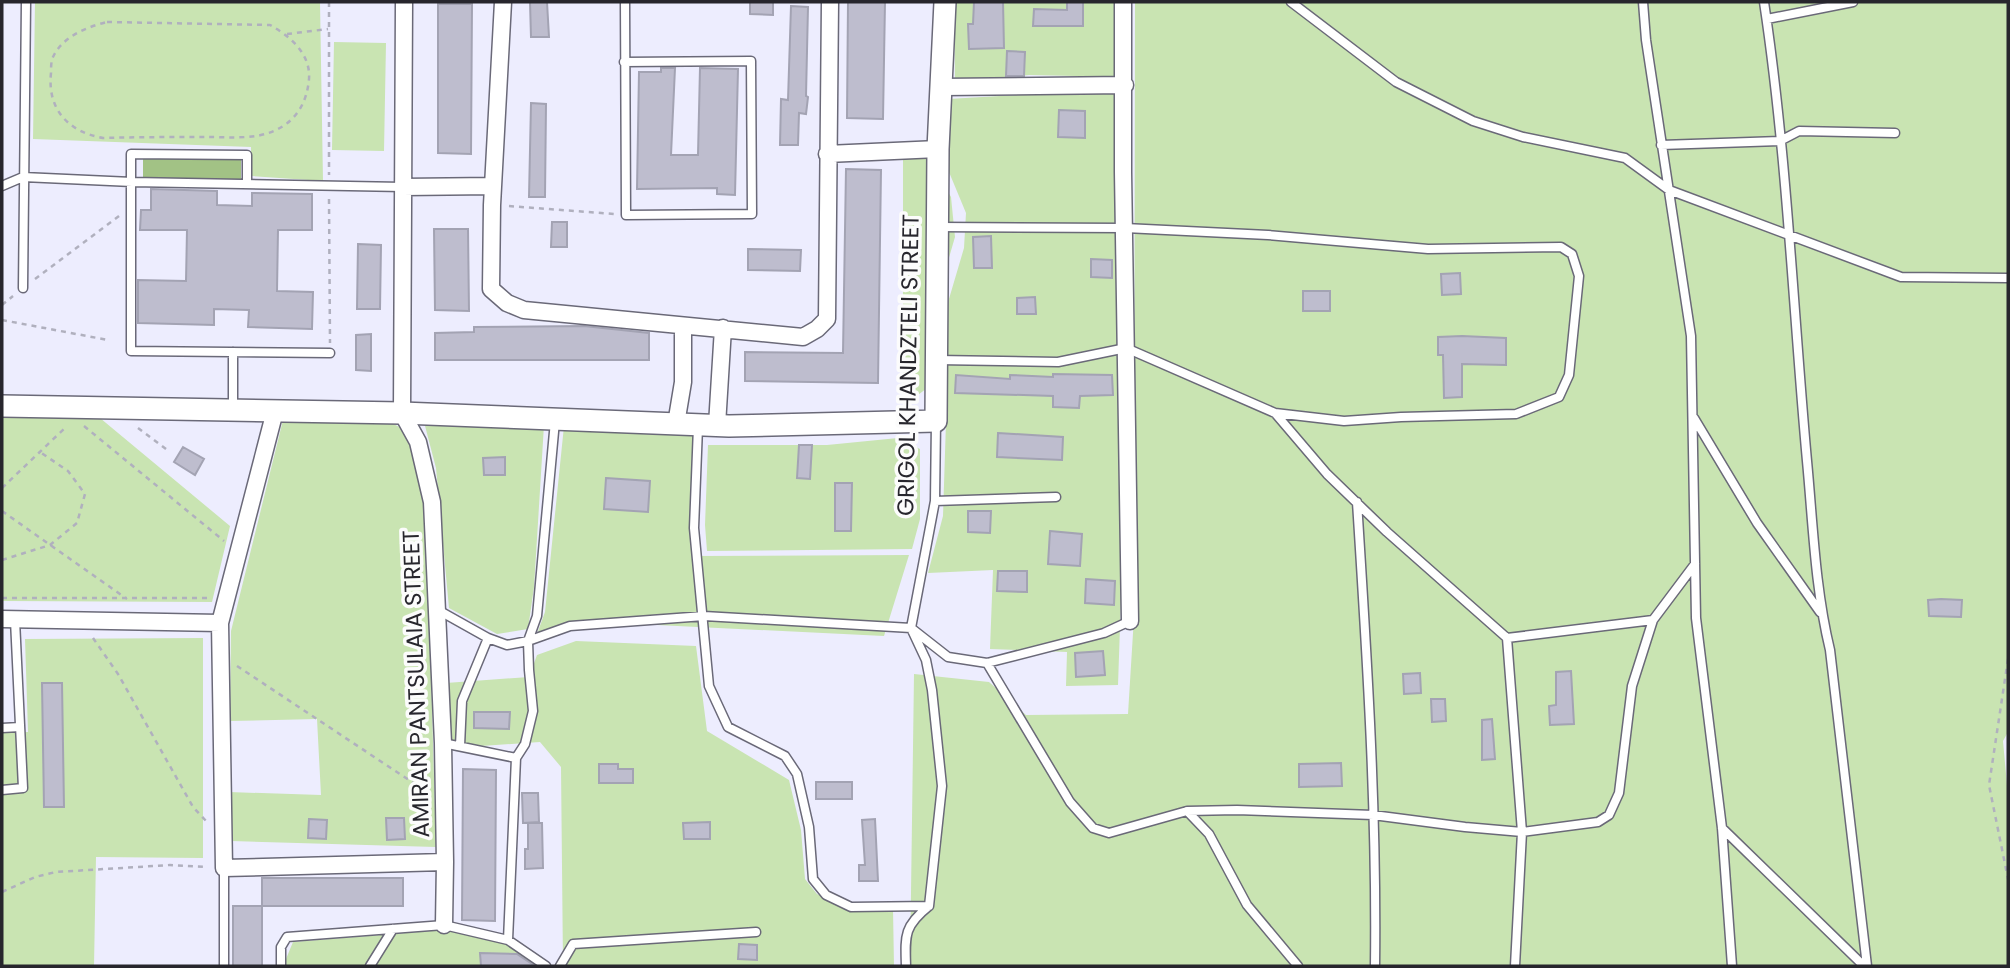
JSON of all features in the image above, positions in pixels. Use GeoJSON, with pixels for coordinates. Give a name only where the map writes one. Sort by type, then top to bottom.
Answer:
{"type":"FeatureCollection","features":[{"type":"Feature","properties":{"kind":"street"},"geometry":{"type":"LineString","coordinates":[[402,413],[404,2]]}},
{"type":"Feature","properties":{"kind":"street"},"geometry":{"type":"LineString","coordinates":[[503,2],[492,205],[491,289],[507,303],[524,310],[803,337],[817,330],[827,319],[830,2]]}},
{"type":"Feature","properties":{"kind":"street","name":"GRIGOL KHANDZTELI STREET"},"geometry":{"type":"LineString","coordinates":[[936,421],[938,149],[945,2]]}},
{"type":"Feature","properties":{"kind":"street"},"geometry":{"type":"LineString","coordinates":[[1123,2],[1130,621]]}},
{"type":"Feature","properties":{"kind":"street"},"geometry":{"type":"LineString","coordinates":[[941,87],[1125,85]]}},
{"type":"Feature","properties":{"kind":"street"},"geometry":{"type":"LineString","coordinates":[[827,154],[938,149]]}},
{"type":"Feature","properties":{"kind":"street"},"geometry":{"type":"LineString","coordinates":[[403,187],[493,186]]}},
{"type":"Feature","properties":{"kind":"street"},"geometry":{"type":"LineString","coordinates":[[676,424],[682,382],[683,327]]}},
{"type":"Feature","properties":{"kind":"street"},"geometry":{"type":"LineString","coordinates":[[708,425],[723,328]]}},
{"type":"Feature","properties":{"kind":"street"},"geometry":{"type":"LineString","coordinates":[[2,406],[402,413],[708,425],[936,421]]}},
{"type":"Feature","properties":{"kind":"street"},"geometry":{"type":"LineString","coordinates":[[224,868],[220,622],[275,411]]}},
{"type":"Feature","properties":{"kind":"street","name":"AMIRAN PANTSULAIA STREET"},"geometry":{"type":"LineString","coordinates":[[224,868],[445,862],[443,743],[432,502],[418,442],[402,413]]}},
{"type":"Feature","properties":{"kind":"street"},"geometry":{"type":"LineString","coordinates":[[8,620],[220,622]]}},
{"type":"Feature","properties":{"kind":"street"},"geometry":{"type":"LineString","coordinates":[[444,925],[445,862]]}},
{"type":"Feature","properties":{"kind":"lane"},"geometry":{"type":"LineString","coordinates":[[23,288],[26,2]]}},
{"type":"Feature","properties":{"kind":"lane"},"geometry":{"type":"LineString","coordinates":[[624,62],[751,61],[752,214],[626,215],[624,62],[625,2]]}},
{"type":"Feature","properties":{"kind":"lane"},"geometry":{"type":"LineString","coordinates":[[1291,2],[1396,82],[1473,121],[1523,138],[1625,158],[1669,190],[1900,277],[2008,278]]}},
{"type":"Feature","properties":{"kind":"lane"},"geometry":{"type":"LineString","coordinates":[[1643,2],[1661,145],[1691,336],[1696,618],[1722,828],[1732,966]]}},
{"type":"Feature","properties":{"kind":"lane"},"geometry":{"type":"LineString","coordinates":[[1764,2],[1790,235],[1821,615],[1829,650],[1866,966]]}},
{"type":"Feature","properties":{"kind":"lane"},"geometry":{"type":"LineString","coordinates":[[1767,19],[1853,2]]}},
{"type":"Feature","properties":{"kind":"lane"},"geometry":{"type":"LineString","coordinates":[[1661,145],[1780,141],[1799,131],[1895,132]]}},
{"type":"Feature","properties":{"kind":"lane"},"geometry":{"type":"LineString","coordinates":[[247,183],[247,155],[131,154],[131,351],[330,353]]}},
{"type":"Feature","properties":{"kind":"lane"},"geometry":{"type":"LineString","coordinates":[[2,186],[23,177],[132,182],[403,187]]}},
{"type":"Feature","properties":{"kind":"lane"},"geometry":{"type":"LineString","coordinates":[[937,360],[1058,362],[1126,348],[1275,413],[1344,421],[1516,414],[1559,397],[1569,375],[1579,276],[1573,254],[1561,247],[1428,249],[1268,235],[1125,228],[938,227]]}},
{"type":"Feature","properties":{"kind":"lane"},"geometry":{"type":"LineString","coordinates":[[233,352],[233,410]]}},
{"type":"Feature","properties":{"kind":"lane"},"geometry":{"type":"LineString","coordinates":[[1275,413],[1327,474],[1507,638],[1522,832],[1515,966]]}},
{"type":"Feature","properties":{"kind":"lane"},"geometry":{"type":"LineString","coordinates":[[1693,416],[1757,523],[1821,615]]}},
{"type":"Feature","properties":{"kind":"lane"},"geometry":{"type":"LineString","coordinates":[[508,940],[516,758],[525,744],[533,710],[528,641],[537,616],[555,419]]}},
{"type":"Feature","properties":{"kind":"lane","name":"GRIGOL KHANDZTELI STREET"},"geometry":{"type":"LineString","coordinates":[[911,628],[935,501],[936,421]]}},
{"type":"Feature","properties":{"kind":"lane"},"geometry":{"type":"LineString","coordinates":[[708,425],[694,528],[709,686],[728,727],[785,756],[797,774],[809,827],[813,879],[826,895],[851,907],[929,905]]}},
{"type":"Feature","properties":{"kind":"lane"},"geometry":{"type":"LineString","coordinates":[[935,501],[1056,497]]}},
{"type":"Feature","properties":{"kind":"lane"},"geometry":{"type":"LineString","coordinates":[[1357,502],[1369,688],[1376,905],[1375,966]]}},
{"type":"Feature","properties":{"kind":"lane"},"geometry":{"type":"LineString","coordinates":[[987,663],[1070,802],[1093,828],[1109,833],[1187,811],[1373,815],[1522,832],[1598,822],[1609,815],[1619,793],[1632,686],[1653,620],[1695,564]]}},
{"type":"Feature","properties":{"kind":"lane"},"geometry":{"type":"LineString","coordinates":[[438,610],[488,638],[507,645],[528,641],[570,626],[704,616],[911,628],[948,657],[987,663],[1104,633],[1130,621]]}},
{"type":"Feature","properties":{"kind":"lane"},"geometry":{"type":"LineString","coordinates":[[2,790],[23,788],[20,727],[8,620]]}},
{"type":"Feature","properties":{"kind":"lane"},"geometry":{"type":"LineString","coordinates":[[1507,638],[1653,620]]}},
{"type":"Feature","properties":{"kind":"lane"},"geometry":{"type":"LineString","coordinates":[[906,966],[905,942],[912,920],[929,905],[942,786],[932,690],[926,660],[911,628]]}},
{"type":"Feature","properties":{"kind":"lane"},"geometry":{"type":"LineString","coordinates":[[460,746],[462,701],[488,638]]}},
{"type":"Feature","properties":{"kind":"lane"},"geometry":{"type":"LineString","coordinates":[[2,728],[20,727]]}},
{"type":"Feature","properties":{"kind":"lane"},"geometry":{"type":"LineString","coordinates":[[443,743],[516,758]]}},
{"type":"Feature","properties":{"kind":"lane"},"geometry":{"type":"LineString","coordinates":[[1187,811],[1209,834],[1247,905],[1298,966]]}},
{"type":"Feature","properties":{"kind":"lane"},"geometry":{"type":"LineString","coordinates":[[1722,828],[1866,966]]}},
{"type":"Feature","properties":{"kind":"lane"},"geometry":{"type":"LineString","coordinates":[[224,868],[224,966]]}},
{"type":"Feature","properties":{"kind":"lane"},"geometry":{"type":"LineString","coordinates":[[281,966],[281,947],[287,937],[444,925],[508,940],[546,966]]}},
{"type":"Feature","properties":{"kind":"lane"},"geometry":{"type":"LineString","coordinates":[[370,966],[393,929]]}},
{"type":"Feature","properties":{"kind":"lane"},"geometry":{"type":"LineString","coordinates":[[560,966],[573,944],[756,932]]}},
{"type":"Feature","properties":{"kind":"path"},"geometry":{"type":"LineString","coordinates":[[287,34],[303,55],[309,72],[308,92],[301,110],[273,132],[249,136],[103,138],[84,135],[69,125],[51,97],[53,57],[68,39],[86,27],[107,22],[270,26],[287,34],[328,29]]}},
{"type":"Feature","properties":{"kind":"path"},"geometry":{"type":"LineString","coordinates":[[492,205],[626,215]]}},
{"type":"Feature","properties":{"kind":"path"},"geometry":{"type":"LineString","coordinates":[[2,304],[132,206]]}},
{"type":"Feature","properties":{"kind":"path"},"geometry":{"type":"LineString","coordinates":[[2,320],[108,340]]}},
{"type":"Feature","properties":{"kind":"path"},"geometry":{"type":"LineString","coordinates":[[2,488],[72,421]]}},
{"type":"Feature","properties":{"kind":"path"},"geometry":{"type":"LineString","coordinates":[[92,422],[79,422],[224,540],[221,551]]}},
{"type":"Feature","properties":{"kind":"path"},"geometry":{"type":"LineString","coordinates":[[130,422],[170,452]]}},
{"type":"Feature","properties":{"kind":"path"},"geometry":{"type":"LineString","coordinates":[[2,560],[50,545],[77,523],[85,494],[68,471],[40,452]]}},
{"type":"Feature","properties":{"kind":"path"},"geometry":{"type":"LineString","coordinates":[[2,510],[127,599]]}},
{"type":"Feature","properties":{"kind":"path"},"geometry":{"type":"LineString","coordinates":[[2,598],[208,598]]}},
{"type":"Feature","properties":{"kind":"path"},"geometry":{"type":"LineString","coordinates":[[81,621],[118,674],[193,807],[223,839]]}},
{"type":"Feature","properties":{"kind":"path"},"geometry":{"type":"LineString","coordinates":[[219,654],[443,803]]}},
{"type":"Feature","properties":{"kind":"path"},"geometry":{"type":"LineString","coordinates":[[2008,659],[1989,785],[2008,879]]}},
{"type":"Feature","properties":{"kind":"path"},"geometry":{"type":"LineString","coordinates":[[2,892],[35,877],[56,872],[170,865],[224,868]]}},
{"type":"Feature","properties":{"kind":"green space"},"geometry":{"type":"Polygon","coordinates":[[[35,2],[320,2],[323,181],[251,176],[251,147],[33,139],[35,2]]]}},
{"type":"Feature","properties":{"kind":"green space"},"geometry":{"type":"Polygon","coordinates":[[[954,2],[1115,2],[1121,77],[1029,75],[955,84],[954,2]]]}},
{"type":"Feature","properties":{"kind":"green space"},"geometry":{"type":"Polygon","coordinates":[[[1135,2],[2008,2],[2008,732],[2003,741],[2008,796],[2008,966],[910,966],[914,674],[989,682],[1026,715],[1128,714],[1134,617],[1135,2]]]}},
{"type":"Feature","properties":{"kind":"green space"},"geometry":{"type":"Polygon","coordinates":[[[334,42],[386,43],[384,151],[332,150],[334,42]]]}},
{"type":"Feature","properties":{"kind":"green space"},"geometry":{"type":"Polygon","coordinates":[[[1118,80],[1121,598],[1118,685],[1066,686],[1067,652],[990,649],[993,570],[928,573],[943,516],[948,359],[941,326],[964,248],[966,213],[944,160],[948,99],[1017,95],[1118,80]]]}},
{"type":"Feature","properties":{"kind":"green space"},"geometry":{"type":"Polygon","coordinates":[[[143,156],[241,156],[241,180],[143,180],[143,156]]]}},
{"type":"Feature","properties":{"kind":"green space"},"geometry":{"type":"Polygon","coordinates":[[[929,158],[951,197],[955,237],[932,316],[934,383],[903,406],[903,159],[929,158]]]}},
{"type":"Feature","properties":{"kind":"green space"},"geometry":{"type":"Polygon","coordinates":[[[2,416],[100,418],[230,526],[212,602],[2,601],[2,416]]]}},
{"type":"Feature","properties":{"kind":"green space"},"geometry":{"type":"Polygon","coordinates":[[[283,420],[389,422],[408,431],[424,500],[436,847],[231,841],[229,792],[321,795],[317,719],[230,721],[231,631],[283,420]]]}},
{"type":"Feature","properties":{"kind":"green space"},"geometry":{"type":"Polygon","coordinates":[[[424,422],[544,425],[534,587],[528,629],[497,634],[449,608],[436,468],[424,422]]]}},
{"type":"Feature","properties":{"kind":"green space"},"geometry":{"type":"Polygon","coordinates":[[[564,426],[694,433],[694,556],[909,555],[884,636],[575,621],[537,634],[545,612],[564,426]]]}},
{"type":"Feature","properties":{"kind":"green space"},"geometry":{"type":"Polygon","coordinates":[[[898,438],[920,449],[920,519],[912,549],[707,551],[705,525],[708,445],[827,445],[898,438]]]}},
{"type":"Feature","properties":{"kind":"green space"},"geometry":{"type":"Polygon","coordinates":[[[203,638],[203,858],[96,857],[94,966],[2,966],[2,733],[28,732],[25,639],[203,638]]]}},
{"type":"Feature","properties":{"kind":"green space"},"geometry":{"type":"Polygon","coordinates":[[[576,641],[696,646],[707,731],[789,780],[801,830],[805,879],[817,894],[841,905],[893,909],[894,966],[563,966],[561,767],[540,742],[452,748],[446,683],[529,677],[537,655],[576,641]]]}},
{"type":"Feature","properties":{"kind":"green space"},"geometry":{"type":"Polygon","coordinates":[[[444,930],[514,946],[539,966],[286,966],[293,942],[444,930]]]}},
{"type":"Feature","properties":{"kind":"building"},"geometry":{"type":"Polygon","coordinates":[[[530,2],[547,2],[549,37],[531,37],[530,2]]]}},
{"type":"Feature","properties":{"kind":"building"},"geometry":{"type":"Polygon","coordinates":[[[750,2],[773,2],[773,15],[750,14],[750,2]]]}},
{"type":"Feature","properties":{"kind":"building"},"geometry":{"type":"Polygon","coordinates":[[[848,2],[885,2],[883,119],[847,118],[848,2]]]}},
{"type":"Feature","properties":{"kind":"building"},"geometry":{"type":"Polygon","coordinates":[[[974,2],[1003,2],[1004,48],[969,49],[968,24],[973,24],[974,2]]]}},
{"type":"Feature","properties":{"kind":"building"},"geometry":{"type":"Polygon","coordinates":[[[1067,2],[1083,2],[1083,26],[1033,26],[1034,9],[1067,10],[1067,2]]]}},
{"type":"Feature","properties":{"kind":"building"},"geometry":{"type":"Polygon","coordinates":[[[438,4],[472,4],[471,154],[438,153],[438,4]]]}},
{"type":"Feature","properties":{"kind":"building"},"geometry":{"type":"Polygon","coordinates":[[[791,6],[808,7],[808,97],[806,114],[799,113],[798,145],[780,145],[781,99],[788,100],[791,6]]]}},
{"type":"Feature","properties":{"kind":"building"},"geometry":{"type":"Polygon","coordinates":[[[1007,51],[1025,52],[1024,76],[1006,76],[1007,51]]]}},
{"type":"Feature","properties":{"kind":"building"},"geometry":{"type":"Polygon","coordinates":[[[661,68],[675,68],[671,155],[698,155],[700,68],[738,69],[735,195],[717,194],[717,188],[637,189],[639,72],[661,72],[661,68]]]}},
{"type":"Feature","properties":{"kind":"building"},"geometry":{"type":"Polygon","coordinates":[[[531,103],[546,104],[545,197],[529,197],[531,103]]]}},
{"type":"Feature","properties":{"kind":"building"},"geometry":{"type":"Polygon","coordinates":[[[1059,110],[1085,111],[1085,138],[1058,137],[1059,110]]]}},
{"type":"Feature","properties":{"kind":"building"},"geometry":{"type":"Polygon","coordinates":[[[846,169],[881,170],[878,383],[745,381],[745,352],[843,353],[846,169]]]}},
{"type":"Feature","properties":{"kind":"building"},"geometry":{"type":"Polygon","coordinates":[[[151,189],[217,191],[217,205],[252,206],[252,193],[312,194],[312,230],[278,230],[277,291],[313,292],[312,329],[248,327],[249,310],[214,309],[214,325],[138,323],[138,280],[186,281],[187,230],[140,230],[141,210],[151,210],[151,189]]]}},
{"type":"Feature","properties":{"kind":"building"},"geometry":{"type":"Polygon","coordinates":[[[552,222],[567,222],[567,247],[551,247],[552,222]]]}},
{"type":"Feature","properties":{"kind":"building"},"geometry":{"type":"Polygon","coordinates":[[[434,229],[468,229],[469,311],[435,310],[434,229]]]}},
{"type":"Feature","properties":{"kind":"building"},"geometry":{"type":"Polygon","coordinates":[[[991,236],[992,268],[974,268],[973,237],[991,236]]]}},
{"type":"Feature","properties":{"kind":"building"},"geometry":{"type":"Polygon","coordinates":[[[358,244],[381,245],[380,309],[357,309],[358,244]]]}},
{"type":"Feature","properties":{"kind":"building"},"geometry":{"type":"Polygon","coordinates":[[[748,249],[801,250],[800,271],[748,270],[748,249]]]}},
{"type":"Feature","properties":{"kind":"building"},"geometry":{"type":"Polygon","coordinates":[[[1091,259],[1112,260],[1112,278],[1091,277],[1091,259]]]}},
{"type":"Feature","properties":{"kind":"building"},"geometry":{"type":"Polygon","coordinates":[[[1460,273],[1461,294],[1442,295],[1441,274],[1460,273]]]}},
{"type":"Feature","properties":{"kind":"building"},"geometry":{"type":"Polygon","coordinates":[[[1303,291],[1330,291],[1330,311],[1303,311],[1303,291]]]}},
{"type":"Feature","properties":{"kind":"building"},"geometry":{"type":"Polygon","coordinates":[[[1035,297],[1036,314],[1017,314],[1017,298],[1035,297]]]}},
{"type":"Feature","properties":{"kind":"building"},"geometry":{"type":"Polygon","coordinates":[[[584,326],[649,333],[649,360],[435,360],[435,333],[474,332],[474,327],[584,326]]]}},
{"type":"Feature","properties":{"kind":"building"},"geometry":{"type":"Polygon","coordinates":[[[371,334],[371,371],[356,370],[356,335],[371,334]]]}},
{"type":"Feature","properties":{"kind":"building"},"geometry":{"type":"Polygon","coordinates":[[[1438,337],[1506,338],[1506,365],[1462,364],[1462,397],[1444,398],[1443,355],[1438,355],[1438,337]]]}},
{"type":"Feature","properties":{"kind":"building"},"geometry":{"type":"Polygon","coordinates":[[[1053,374],[1112,375],[1113,395],[1080,396],[1079,408],[1053,407],[1053,396],[955,393],[956,375],[1010,379],[1010,375],[1053,377],[1053,374]]]}},
{"type":"Feature","properties":{"kind":"building"},"geometry":{"type":"Polygon","coordinates":[[[998,433],[1063,437],[1062,460],[997,457],[998,433]]]}},
{"type":"Feature","properties":{"kind":"building"},"geometry":{"type":"Polygon","coordinates":[[[799,445],[812,445],[810,479],[797,478],[799,445]]]}},
{"type":"Feature","properties":{"kind":"building"},"geometry":{"type":"Polygon","coordinates":[[[183,447],[204,459],[195,475],[174,462],[183,447]]]}},
{"type":"Feature","properties":{"kind":"building"},"geometry":{"type":"Polygon","coordinates":[[[505,457],[505,475],[484,475],[483,458],[505,457]]]}},
{"type":"Feature","properties":{"kind":"building"},"geometry":{"type":"Polygon","coordinates":[[[606,478],[650,481],[648,512],[604,509],[606,478]]]}},
{"type":"Feature","properties":{"kind":"building"},"geometry":{"type":"Polygon","coordinates":[[[835,483],[852,483],[851,531],[835,531],[835,483]]]}},
{"type":"Feature","properties":{"kind":"building"},"geometry":{"type":"Polygon","coordinates":[[[968,511],[991,511],[990,533],[968,532],[968,511]]]}},
{"type":"Feature","properties":{"kind":"building"},"geometry":{"type":"Polygon","coordinates":[[[1050,531],[1082,534],[1080,566],[1048,564],[1050,531]]]}},
{"type":"Feature","properties":{"kind":"building"},"geometry":{"type":"Polygon","coordinates":[[[998,571],[1027,571],[1027,592],[997,591],[998,571]]]}},
{"type":"Feature","properties":{"kind":"building"},"geometry":{"type":"Polygon","coordinates":[[[1086,579],[1115,581],[1114,605],[1085,603],[1086,579]]]}},
{"type":"Feature","properties":{"kind":"building"},"geometry":{"type":"Polygon","coordinates":[[[1928,600],[1962,600],[1961,617],[1929,616],[1928,600]]]}},
{"type":"Feature","properties":{"kind":"building"},"geometry":{"type":"Polygon","coordinates":[[[1103,651],[1105,675],[1076,677],[1075,653],[1103,651]]]}},
{"type":"Feature","properties":{"kind":"building"},"geometry":{"type":"Polygon","coordinates":[[[1571,671],[1574,724],[1550,725],[1549,706],[1556,705],[1556,672],[1571,671]]]}},
{"type":"Feature","properties":{"kind":"building"},"geometry":{"type":"Polygon","coordinates":[[[1420,673],[1421,693],[1404,694],[1403,674],[1420,673]]]}},
{"type":"Feature","properties":{"kind":"building"},"geometry":{"type":"Polygon","coordinates":[[[42,683],[62,683],[64,807],[44,807],[42,683]]]}},
{"type":"Feature","properties":{"kind":"building"},"geometry":{"type":"Polygon","coordinates":[[[1431,699],[1445,699],[1446,721],[1432,722],[1431,699]]]}},
{"type":"Feature","properties":{"kind":"building"},"geometry":{"type":"Polygon","coordinates":[[[474,712],[510,712],[509,729],[474,728],[474,712]]]}},
{"type":"Feature","properties":{"kind":"building"},"geometry":{"type":"Polygon","coordinates":[[[1492,719],[1495,759],[1482,760],[1482,720],[1492,719]]]}},
{"type":"Feature","properties":{"kind":"building"},"geometry":{"type":"Polygon","coordinates":[[[1341,763],[1342,786],[1299,787],[1299,764],[1341,763]]]}},
{"type":"Feature","properties":{"kind":"building"},"geometry":{"type":"Polygon","coordinates":[[[599,764],[618,764],[618,769],[633,769],[633,783],[599,783],[599,764]]]}},
{"type":"Feature","properties":{"kind":"building"},"geometry":{"type":"Polygon","coordinates":[[[463,769],[496,770],[495,921],[462,920],[463,769]]]}},
{"type":"Feature","properties":{"kind":"building"},"geometry":{"type":"Polygon","coordinates":[[[816,782],[852,782],[852,799],[816,799],[816,782]]]}},
{"type":"Feature","properties":{"kind":"building"},"geometry":{"type":"Polygon","coordinates":[[[522,793],[538,793],[539,822],[523,823],[522,793]]]}},
{"type":"Feature","properties":{"kind":"building"},"geometry":{"type":"Polygon","coordinates":[[[386,818],[404,818],[405,839],[387,840],[386,818]]]}},
{"type":"Feature","properties":{"kind":"building"},"geometry":{"type":"Polygon","coordinates":[[[309,819],[327,820],[326,839],[308,838],[309,819]]]}},
{"type":"Feature","properties":{"kind":"building"},"geometry":{"type":"Polygon","coordinates":[[[875,819],[878,881],[859,881],[859,865],[865,865],[862,820],[875,819]]]}},
{"type":"Feature","properties":{"kind":"building"},"geometry":{"type":"Polygon","coordinates":[[[710,822],[710,839],[684,839],[683,823],[710,822]]]}},
{"type":"Feature","properties":{"kind":"building"},"geometry":{"type":"Polygon","coordinates":[[[528,823],[542,823],[543,868],[525,869],[528,823]]]}},
{"type":"Feature","properties":{"kind":"building"},"geometry":{"type":"Polygon","coordinates":[[[262,878],[403,878],[403,906],[262,906],[262,878]]]}},
{"type":"Feature","properties":{"kind":"building"},"geometry":{"type":"Polygon","coordinates":[[[233,906],[262,906],[262,966],[233,966],[233,906]]]}},
{"type":"Feature","properties":{"kind":"building"},"geometry":{"type":"Polygon","coordinates":[[[739,944],[757,945],[757,960],[738,959],[739,944]]]}},
{"type":"Feature","properties":{"kind":"building"},"geometry":{"type":"Polygon","coordinates":[[[480,953],[517,954],[535,966],[481,966],[480,953]]]}}]}
